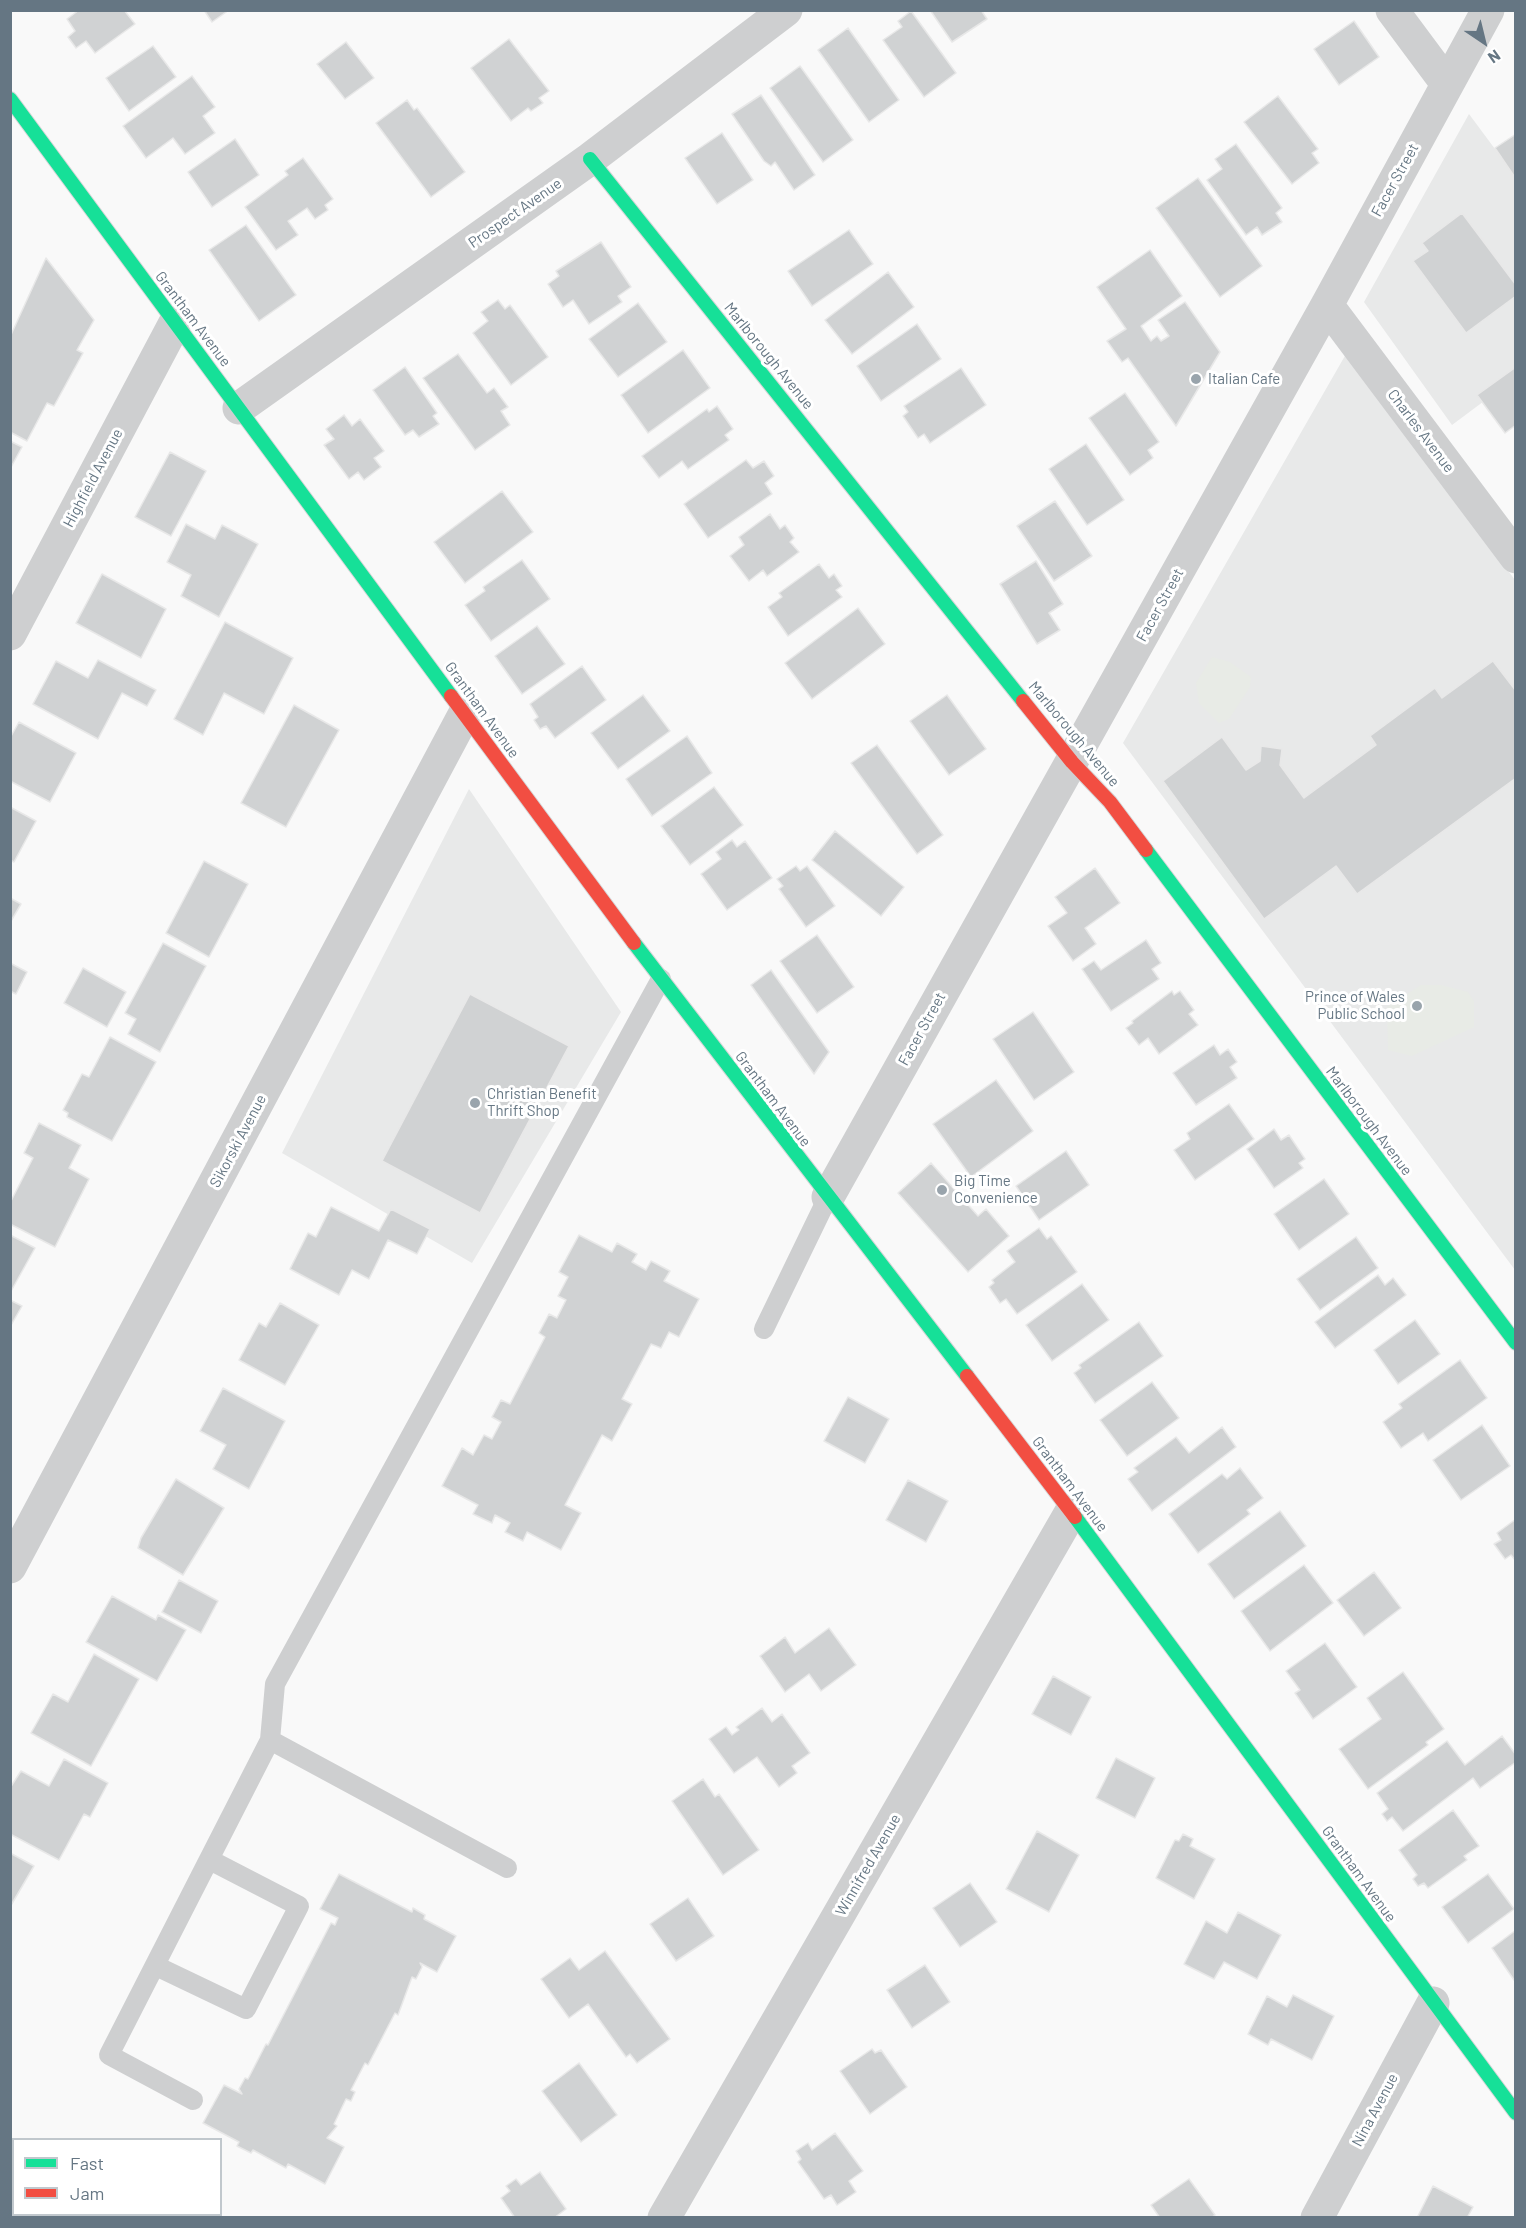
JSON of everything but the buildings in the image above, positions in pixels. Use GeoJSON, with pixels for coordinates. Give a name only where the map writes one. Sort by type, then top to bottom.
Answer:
{"type":"FeatureCollection","features":[{"type":"Feature","properties":{"kind":"street","name":"Prospect Avenue"},"geometry":{"type":"LineString","coordinates":[[239,408],[590,159],[786,10]]}},
{"type":"Feature","properties":{"kind":"street"},"geometry":{"type":"LineString","coordinates":[[1392,10],[1447,84]]}},
{"type":"Feature","properties":{"kind":"street","name":"Facer Street"},"geometry":{"type":"LineString","coordinates":[[828,1197],[1327,305],[1488,10]]}},
{"type":"Feature","properties":{"kind":"street","name":"Grantham Avenue"},"geometry":{"type":"LineString","coordinates":[[10,99],[661,979],[1071,1512],[1515,2113]]}},
{"type":"Feature","properties":{"kind":"street","name":"Marlborough Avenue"},"geometry":{"type":"LineString","coordinates":[[590,159],[1072,762],[1110,802],[1515,1343]]}},
{"type":"Feature","properties":{"kind":"street","name":"Charles Avenue"},"geometry":{"type":"LineString","coordinates":[[1327,305],[1515,557]]}},
{"type":"Feature","properties":{"kind":"street","name":"Highfield Avenue"},"geometry":{"type":"LineString","coordinates":[[10,633],[175,323]]}},
{"type":"Feature","properties":{"kind":"street","name":"Sikorski Avenue"},"geometry":{"type":"LineString","coordinates":[[15,1550],[464,715]]}},
{"type":"Feature","properties":{"kind":"street","name":"Winnifred Avenue"},"geometry":{"type":"LineString","coordinates":[[664,2217],[1071,1512]]}},
{"type":"Feature","properties":{"kind":"street","name":"Nina Avenue"},"geometry":{"type":"LineString","coordinates":[[1317,2217],[1433,2003]]}},
{"type":"Feature","properties":{"kind":"lane"},"geometry":{"type":"LineString","coordinates":[[193,2100],[109,2055],[270,1740],[275,1684],[661,979]]}},
{"type":"Feature","properties":{"kind":"lane"},"geometry":{"type":"LineString","coordinates":[[764,1329],[828,1197]]}},
{"type":"Feature","properties":{"kind":"lane"},"geometry":{"type":"LineString","coordinates":[[270,1740],[507,1868]]}},
{"type":"Feature","properties":{"kind":"lane"},"geometry":{"type":"LineString","coordinates":[[156,1966],[246,2009],[299,1906],[210,1860]]}},
{"type":"Feature","properties":{"kind":"shaded area"},"geometry":{"type":"Polygon","coordinates":[[[1469,114],[1515,176],[1515,378],[1452,425],[1364,302],[1469,114]]]}},
{"type":"Feature","properties":{"kind":"shaded area","name":"Prince of Wales Public School"},"geometry":{"type":"Polygon","coordinates":[[[1346,354],[1515,580],[1515,1270],[1123,743],[1346,354]]]}},
{"type":"Feature","properties":{"kind":"shaded area"},"geometry":{"type":"Polygon","coordinates":[[[1212,657],[1230,662],[1251,677],[1250,687],[1229,719],[1219,723],[1199,703],[1196,683],[1212,657]]]}},
{"type":"Feature","properties":{"kind":"shaded area"},"geometry":{"type":"Polygon","coordinates":[[[469,789],[621,1012],[472,1263],[282,1153],[469,789]]]}},
{"type":"Feature","properties":{"kind":"shaded area"},"geometry":{"type":"Polygon","coordinates":[[[1421,985],[1441,985],[1468,992],[1474,1001],[1474,1027],[1412,1056],[1388,1050],[1387,1007],[1421,985]]]}},
{"type":"Feature","properties":{"kind":"traffic: fast"},"geometry":{"type":"LineString","coordinates":[[10,99],[451,696]]}},
{"type":"Feature","properties":{"kind":"traffic: fast"},"geometry":{"type":"LineString","coordinates":[[590,159],[1023,701]]}},
{"type":"Feature","properties":{"kind":"traffic: fast"},"geometry":{"type":"LineString","coordinates":[[1146,850],[1516,1343]]}},
{"type":"Feature","properties":{"kind":"traffic: fast"},"geometry":{"type":"LineString","coordinates":[[634,943],[967,1376]]}},
{"type":"Feature","properties":{"kind":"traffic: fast"},"geometry":{"type":"LineString","coordinates":[[1075,1517],[1516,2113]]}},
{"type":"Feature","properties":{"kind":"traffic: jam"},"geometry":{"type":"LineString","coordinates":[[451,696],[634,943]]}},
{"type":"Feature","properties":{"kind":"traffic: jam"},"geometry":{"type":"LineString","coordinates":[[1023,701],[1072,762],[1110,802],[1146,850]]}},
{"type":"Feature","properties":{"kind":"traffic: jam"},"geometry":{"type":"LineString","coordinates":[[967,1376],[1075,1517]]}},
{"type":"Feature","properties":{"kind":"place","name":"Italian Cafe"},"geometry":{"type":"Point","coordinates":[1196,379]}},
{"type":"Feature","properties":{"kind":"place","name":"Prince of Wales Public School"},"geometry":{"type":"Point","coordinates":[1417,1006]}},
{"type":"Feature","properties":{"kind":"place","name":"Christian Benefit Thrift Shop"},"geometry":{"type":"Point","coordinates":[475,1103]}},
{"type":"Feature","properties":{"kind":"place","name":"Big Time Convenience"},"geometry":{"type":"Point","coordinates":[942,1190]}}]}
